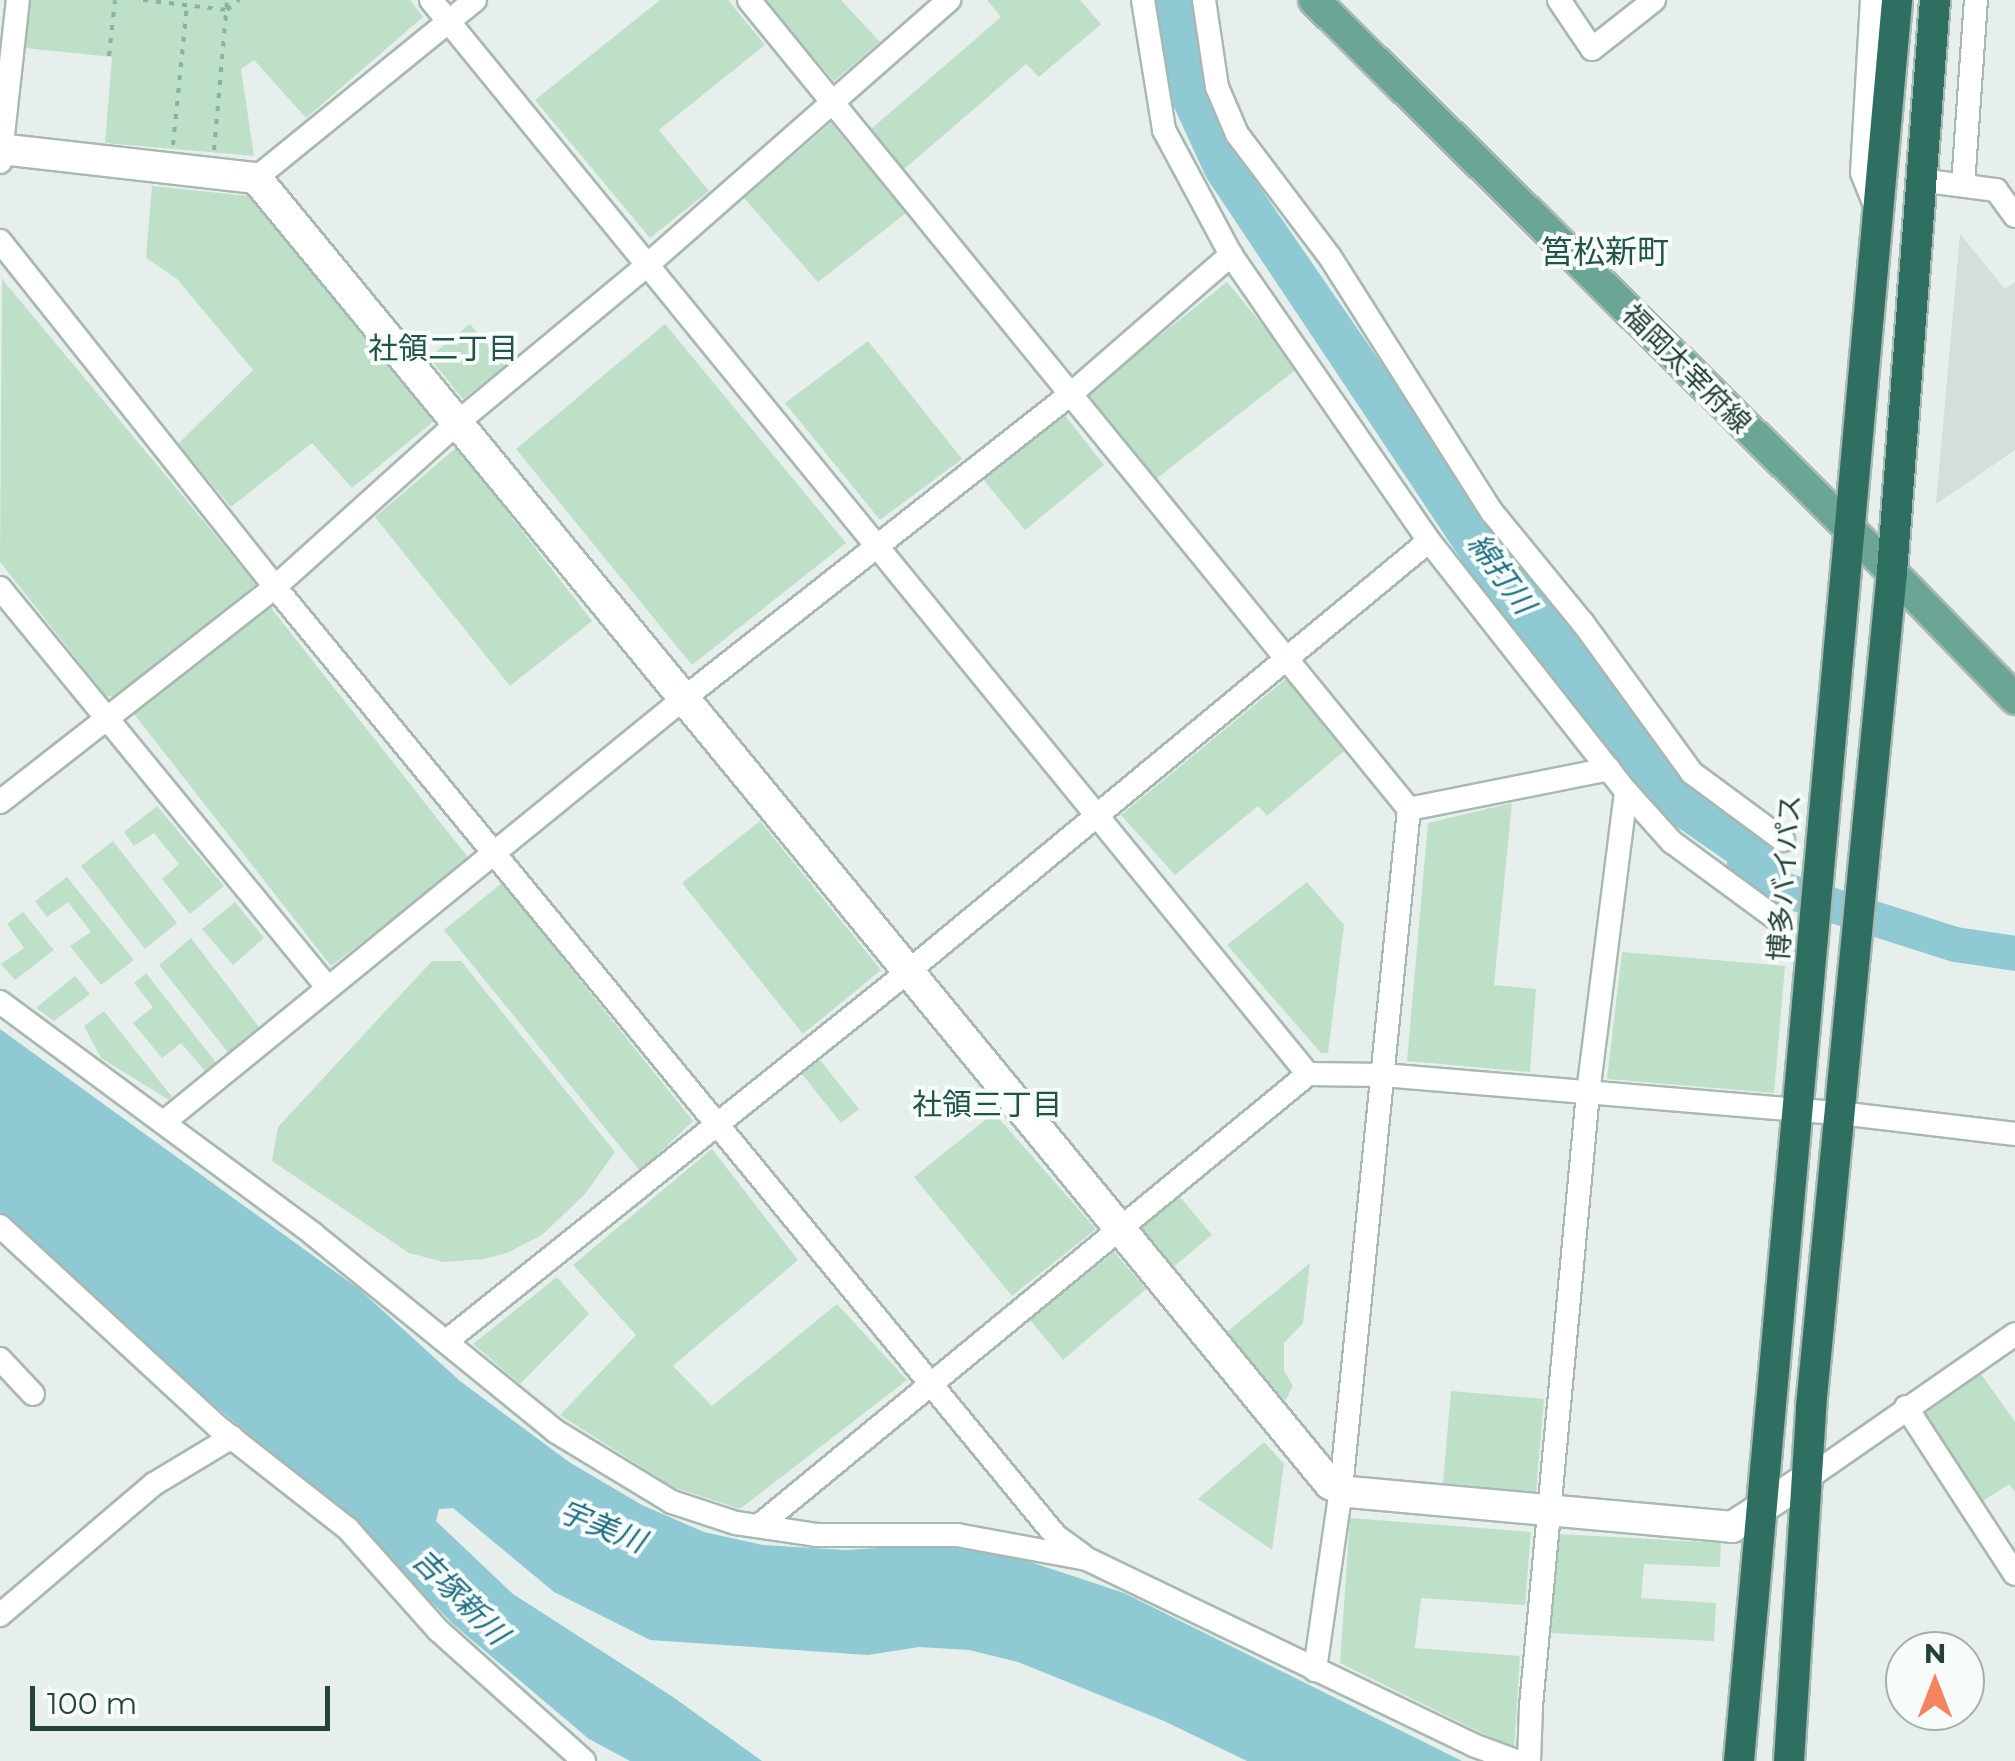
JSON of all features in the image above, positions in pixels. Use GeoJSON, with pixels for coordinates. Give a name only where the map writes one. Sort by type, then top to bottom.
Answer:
{"type":"FeatureCollection","features":[{"type":"Feature","properties":{"kind":"highway","name":"博多バイパス"},"geometry":{"type":"LineString","coordinates":[[1739,1761],[1798,1110],[1816,862],[1897,0]]}},
{"type":"Feature","properties":{"kind":"highway"},"geometry":{"type":"LineString","coordinates":[[1789,1761],[1839,1113],[1892,572],[1934,0]]}},
{"type":"Feature","properties":{"kind":"main road","name":"福岡太宰府線"},"geometry":{"type":"LineString","coordinates":[[1314,0],[1848,527],[2015,699]]}},
{"type":"Feature","properties":{"kind":"street"},"geometry":{"type":"LineString","coordinates":[[0,162],[18,0]]}},
{"type":"Feature","properties":{"kind":"street"},"geometry":{"type":"LineString","coordinates":[[430,0],[1308,1074]]}},
{"type":"Feature","properties":{"kind":"street"},"geometry":{"type":"LineString","coordinates":[[256,178],[475,0]]}},
{"type":"Feature","properties":{"kind":"street"},"geometry":{"type":"LineString","coordinates":[[750,0],[1409,809],[1341,1488],[1316,1670]]}},
{"type":"Feature","properties":{"kind":"street"},"geometry":{"type":"LineString","coordinates":[[0,802],[109,721],[275,587],[458,423],[645,267],[950,0]]}},
{"type":"Feature","properties":{"kind":"street"},"geometry":{"type":"LineString","coordinates":[[1143,0],[1164,130],[1231,255],[1429,541],[1626,791],[1672,842],[1774,918]]}},
{"type":"Feature","properties":{"kind":"street"},"geometry":{"type":"LineString","coordinates":[[1204,0],[1217,87],[1237,134],[1330,256],[1492,512],[1584,623],[1692,772],[1783,840]]}},
{"type":"Feature","properties":{"kind":"street"},"geometry":{"type":"LineString","coordinates":[[1560,0],[1592,48],[1654,0]]}},
{"type":"Feature","properties":{"kind":"street"},"geometry":{"type":"LineString","coordinates":[[1872,0],[1862,173],[1879,216]]}},
{"type":"Feature","properties":{"kind":"street"},"geometry":{"type":"LineString","coordinates":[[1963,184],[1976,0]]}},
{"type":"Feature","properties":{"kind":"street"},"geometry":{"type":"LineString","coordinates":[[0,149],[256,178],[1330,1484],[1550,1511],[1732,1527],[1762,1512],[1906,1407],[2015,1334]]}},
{"type":"Feature","properties":{"kind":"street"},"geometry":{"type":"LineString","coordinates":[[1920,180],[1996,190],[2015,216]]}},
{"type":"Feature","properties":{"kind":"street"},"geometry":{"type":"LineString","coordinates":[[0,241],[275,587],[498,852],[1056,1536],[1087,1560],[1516,1761]]}},
{"type":"Feature","properties":{"kind":"street"},"geometry":{"type":"LineString","coordinates":[[164,1122],[683,699],[1072,394],[1231,255]]}},
{"type":"Feature","properties":{"kind":"street"},"geometry":{"type":"LineString","coordinates":[[448,1340],[910,970],[1285,656],[1429,541]]}},
{"type":"Feature","properties":{"kind":"street"},"geometry":{"type":"LineString","coordinates":[[0,588],[328,988]]}},
{"type":"Feature","properties":{"kind":"street"},"geometry":{"type":"LineString","coordinates":[[1409,809],[1609,768]]}},
{"type":"Feature","properties":{"kind":"street"},"geometry":{"type":"LineString","coordinates":[[1530,1761],[1588,1093],[1626,791]]}},
{"type":"Feature","properties":{"kind":"street"},"geometry":{"type":"LineString","coordinates":[[0,1002],[448,1340],[556,1431],[672,1502],[736,1523],[816,1535],[958,1535],[1087,1560]]}},
{"type":"Feature","properties":{"kind":"street"},"geometry":{"type":"LineString","coordinates":[[761,1524],[1308,1074],[1383,1075],[1839,1113],[2015,1134]]}},
{"type":"Feature","properties":{"kind":"street"},"geometry":{"type":"LineString","coordinates":[[0,1226],[232,1438],[348,1529],[438,1630],[584,1761]]}},
{"type":"Feature","properties":{"kind":"street"},"geometry":{"type":"LineString","coordinates":[[0,1359],[33,1394]]}},
{"type":"Feature","properties":{"kind":"street"},"geometry":{"type":"LineString","coordinates":[[1906,1407],[2015,1574]]}},
{"type":"Feature","properties":{"kind":"street"},"geometry":{"type":"LineString","coordinates":[[0,1615],[154,1484],[232,1438]]}},
{"type":"Feature","properties":{"kind":"path"},"geometry":{"type":"LineString","coordinates":[[109,56],[115,0]]}},
{"type":"Feature","properties":{"kind":"path"},"geometry":{"type":"LineString","coordinates":[[142,0],[227,10],[239,0]]}},
{"type":"Feature","properties":{"kind":"path"},"geometry":{"type":"LineString","coordinates":[[214,152],[226,0]]}},
{"type":"Feature","properties":{"kind":"path"},"geometry":{"type":"LineString","coordinates":[[172,148],[188,5]]}},
{"type":"Feature","properties":{"kind":"shaded area"},"geometry":{"type":"Polygon","coordinates":[[[1960,234],[2005,289],[2015,282],[2015,450],[1936,504],[1960,234]]]}},
{"type":"Feature","properties":{"kind":"green space"},"geometry":{"type":"Polygon","coordinates":[[[30,0],[410,0],[423,17],[306,118],[254,60],[241,69],[254,156],[105,143],[112,57],[25,48],[30,0]]]}},
{"type":"Feature","properties":{"kind":"green space"},"geometry":{"type":"Polygon","coordinates":[[[660,0],[728,0],[765,45],[659,130],[709,191],[650,238],[535,100],[660,0]]]}},
{"type":"Feature","properties":{"kind":"green space"},"geometry":{"type":"Polygon","coordinates":[[[765,0],[841,0],[880,42],[834,81],[765,0]]]}},
{"type":"Feature","properties":{"kind":"green space"},"geometry":{"type":"Polygon","coordinates":[[[987,0],[1080,0],[1101,24],[1039,77],[1026,64],[903,170],[870,130],[1001,17],[987,0]]]}},
{"type":"Feature","properties":{"kind":"green space"},"geometry":{"type":"Polygon","coordinates":[[[831,123],[906,213],[818,282],[744,198],[831,123]]]}},
{"type":"Feature","properties":{"kind":"green space"},"geometry":{"type":"Polygon","coordinates":[[[152,186],[249,196],[434,421],[352,488],[312,443],[231,507],[178,444],[253,370],[177,279],[146,258],[152,186]]]}},
{"type":"Feature","properties":{"kind":"green space"},"geometry":{"type":"Polygon","coordinates":[[[2,279],[256,584],[118,697],[106,696],[0,562],[2,279]]]}},
{"type":"Feature","properties":{"kind":"green space"},"geometry":{"type":"Polygon","coordinates":[[[1227,282],[1298,368],[1156,479],[1085,395],[1227,282]]]}},
{"type":"Feature","properties":{"kind":"green space"},"geometry":{"type":"Polygon","coordinates":[[[470,324],[505,366],[463,399],[429,357],[470,324]]]}},
{"type":"Feature","properties":{"kind":"green space"},"geometry":{"type":"Polygon","coordinates":[[[665,324],[846,543],[692,665],[516,449],[665,324]]]}},
{"type":"Feature","properties":{"kind":"green space"},"geometry":{"type":"Polygon","coordinates":[[[868,341],[962,459],[880,520],[785,403],[868,341]]]}},
{"type":"Feature","properties":{"kind":"green space"},"geometry":{"type":"Polygon","coordinates":[[[1064,414],[1104,465],[1025,530],[983,479],[1064,414]]]}},
{"type":"Feature","properties":{"kind":"green space"},"geometry":{"type":"Polygon","coordinates":[[[457,447],[592,621],[510,686],[375,517],[457,447]]]}},
{"type":"Feature","properties":{"kind":"green space"},"geometry":{"type":"Polygon","coordinates":[[[271,608],[470,860],[331,966],[134,714],[271,608]]]}},
{"type":"Feature","properties":{"kind":"green space"},"geometry":{"type":"Polygon","coordinates":[[[1286,679],[1348,748],[1267,816],[1258,806],[1175,875],[1121,815],[1286,679]]]}},
{"type":"Feature","properties":{"kind":"green space"},"geometry":{"type":"Polygon","coordinates":[[[1512,803],[1494,985],[1536,989],[1530,1072],[1407,1061],[1428,823],[1512,803]]]}},
{"type":"Feature","properties":{"kind":"green space"},"geometry":{"type":"Polygon","coordinates":[[[157,806],[224,886],[190,914],[162,879],[179,864],[154,833],[134,846],[124,832],[157,806]]]}},
{"type":"Feature","properties":{"kind":"green space"},"geometry":{"type":"Polygon","coordinates":[[[760,821],[881,970],[803,1034],[682,883],[760,821]]]}},
{"type":"Feature","properties":{"kind":"green space"},"geometry":{"type":"Polygon","coordinates":[[[113,841],[177,923],[145,949],[81,866],[113,841]]]}},
{"type":"Feature","properties":{"kind":"green space"},"geometry":{"type":"Polygon","coordinates":[[[67,877],[134,960],[101,985],[70,946],[91,932],[68,902],[47,917],[35,901],[67,877]]]}},
{"type":"Feature","properties":{"kind":"green space"},"geometry":{"type":"Polygon","coordinates":[[[1307,882],[1344,925],[1328,1053],[1321,1053],[1227,945],[1307,882]]]}},
{"type":"Feature","properties":{"kind":"green space"},"geometry":{"type":"Polygon","coordinates":[[[502,883],[693,1121],[640,1171],[444,930],[502,883]]]}},
{"type":"Feature","properties":{"kind":"green space"},"geometry":{"type":"Polygon","coordinates":[[[235,902],[264,938],[233,965],[202,929],[235,902]]]}},
{"type":"Feature","properties":{"kind":"green space"},"geometry":{"type":"Polygon","coordinates":[[[23,912],[54,950],[15,980],[1,964],[24,948],[7,924],[23,912]]]}},
{"type":"Feature","properties":{"kind":"green space"},"geometry":{"type":"Polygon","coordinates":[[[191,938],[262,1031],[230,1055],[159,965],[191,938]]]}},
{"type":"Feature","properties":{"kind":"green space"},"geometry":{"type":"Polygon","coordinates":[[[1622,952],[1785,966],[1774,1093],[1607,1079],[1622,952]]]}},
{"type":"Feature","properties":{"kind":"green space"},"geometry":{"type":"Polygon","coordinates":[[[432,961],[461,961],[615,1152],[585,1194],[542,1235],[507,1253],[484,1259],[444,1262],[409,1253],[272,1161],[278,1127],[432,961]]]}},
{"type":"Feature","properties":{"kind":"green space"},"geometry":{"type":"Polygon","coordinates":[[[146,973],[217,1064],[206,1072],[181,1043],[162,1058],[133,1023],[153,1007],[134,983],[146,973]]]}},
{"type":"Feature","properties":{"kind":"green space"},"geometry":{"type":"Polygon","coordinates":[[[75,976],[90,994],[54,1021],[36,1008],[75,976]]]}},
{"type":"Feature","properties":{"kind":"green space"},"geometry":{"type":"Polygon","coordinates":[[[104,1011],[172,1097],[169,1100],[101,1058],[84,1026],[104,1011]]]}},
{"type":"Feature","properties":{"kind":"green space"},"geometry":{"type":"Polygon","coordinates":[[[820,1060],[859,1109],[841,1123],[802,1074],[820,1060]]]}},
{"type":"Feature","properties":{"kind":"green space"},"geometry":{"type":"Polygon","coordinates":[[[994,1113],[1096,1229],[1012,1296],[914,1177],[994,1113]]]}},
{"type":"Feature","properties":{"kind":"green space"},"geometry":{"type":"Polygon","coordinates":[[[712,1149],[798,1260],[673,1366],[712,1406],[837,1304],[907,1380],[740,1509],[673,1487],[560,1415],[636,1335],[573,1265],[712,1149]]]}},
{"type":"Feature","properties":{"kind":"green space"},"geometry":{"type":"Polygon","coordinates":[[[1180,1197],[1212,1235],[1172,1268],[1137,1230],[1180,1197]]]}},
{"type":"Feature","properties":{"kind":"green space"},"geometry":{"type":"Polygon","coordinates":[[[1114,1252],[1146,1289],[1063,1360],[1030,1320],[1114,1252]]]}},
{"type":"Feature","properties":{"kind":"green space"},"geometry":{"type":"Polygon","coordinates":[[[1310,1263],[1303,1323],[1284,1343],[1284,1371],[1293,1386],[1285,1401],[1227,1332],[1310,1263]]]}},
{"type":"Feature","properties":{"kind":"green space"},"geometry":{"type":"Polygon","coordinates":[[[557,1277],[589,1314],[520,1384],[473,1344],[557,1277]]]}},
{"type":"Feature","properties":{"kind":"green space"},"geometry":{"type":"Polygon","coordinates":[[[1981,1374],[2015,1422],[2015,1492],[2009,1484],[1977,1505],[1920,1417],[1981,1374]]]}},
{"type":"Feature","properties":{"kind":"green space"},"geometry":{"type":"Polygon","coordinates":[[[1451,1391],[1544,1399],[1536,1492],[1443,1483],[1451,1391]]]}},
{"type":"Feature","properties":{"kind":"green space"},"geometry":{"type":"Polygon","coordinates":[[[1264,1442],[1284,1464],[1272,1550],[1198,1499],[1264,1442]]]}},
{"type":"Feature","properties":{"kind":"green space"},"geometry":{"type":"Polygon","coordinates":[[[1350,1518],[1531,1532],[1525,1605],[1421,1598],[1415,1648],[1520,1656],[1514,1749],[1340,1663],[1350,1518]]]}},
{"type":"Feature","properties":{"kind":"green space"},"geometry":{"type":"Polygon","coordinates":[[[1560,1534],[1721,1543],[1720,1567],[1644,1564],[1641,1598],[1716,1603],[1714,1641],[1549,1633],[1560,1534]]]}},
{"type":"Feature","properties":{"kind":"water"},"geometry":{"type":"Polygon","coordinates":[[[1153,0],[1195,0],[1228,141],[1525,572],[1697,785],[1780,845],[1784,901],[1664,818],[1478,585],[1206,177],[1168,94],[1153,0]]]}},
{"type":"Feature","properties":{"kind":"water"},"geometry":{"type":"Polygon","coordinates":[[[0,1029],[359,1289],[460,1381],[569,1462],[642,1505],[704,1532],[763,1545],[845,1550],[944,1544],[985,1547],[1124,1593],[1462,1761],[1247,1761],[1164,1721],[1018,1662],[969,1650],[919,1647],[868,1655],[650,1640],[554,1592],[453,1508],[439,1509],[436,1521],[513,1594],[673,1697],[762,1761],[630,1761],[589,1739],[453,1624],[353,1521],[118,1325],[0,1212],[0,1029]]]}},
{"type":"Feature","properties":{"kind":"waterway","name":"綿打川"},"geometry":{"type":"LineString","coordinates":[[1744,863],[1776,887],[1955,944],[2015,953]]}},
{"type":"Feature","properties":{"kind":"district","name":"筥松新町"},"geometry":{"type":"Point","coordinates":[1605,252]}},
{"type":"Feature","properties":{"kind":"district","name":"社領二丁目"},"geometry":{"type":"Point","coordinates":[443,349]}},
{"type":"Feature","properties":{"kind":"district","name":"社領三丁目"},"geometry":{"type":"Point","coordinates":[987,1105]}},
{"type":"Feature","properties":{"kind":"water label","name":"宇美川"},"geometry":{"type":"Point","coordinates":[602,1527]}},
{"type":"Feature","properties":{"kind":"water label","name":"吉塚新川"},"geometry":{"type":"Point","coordinates":[460,1597]}}]}
